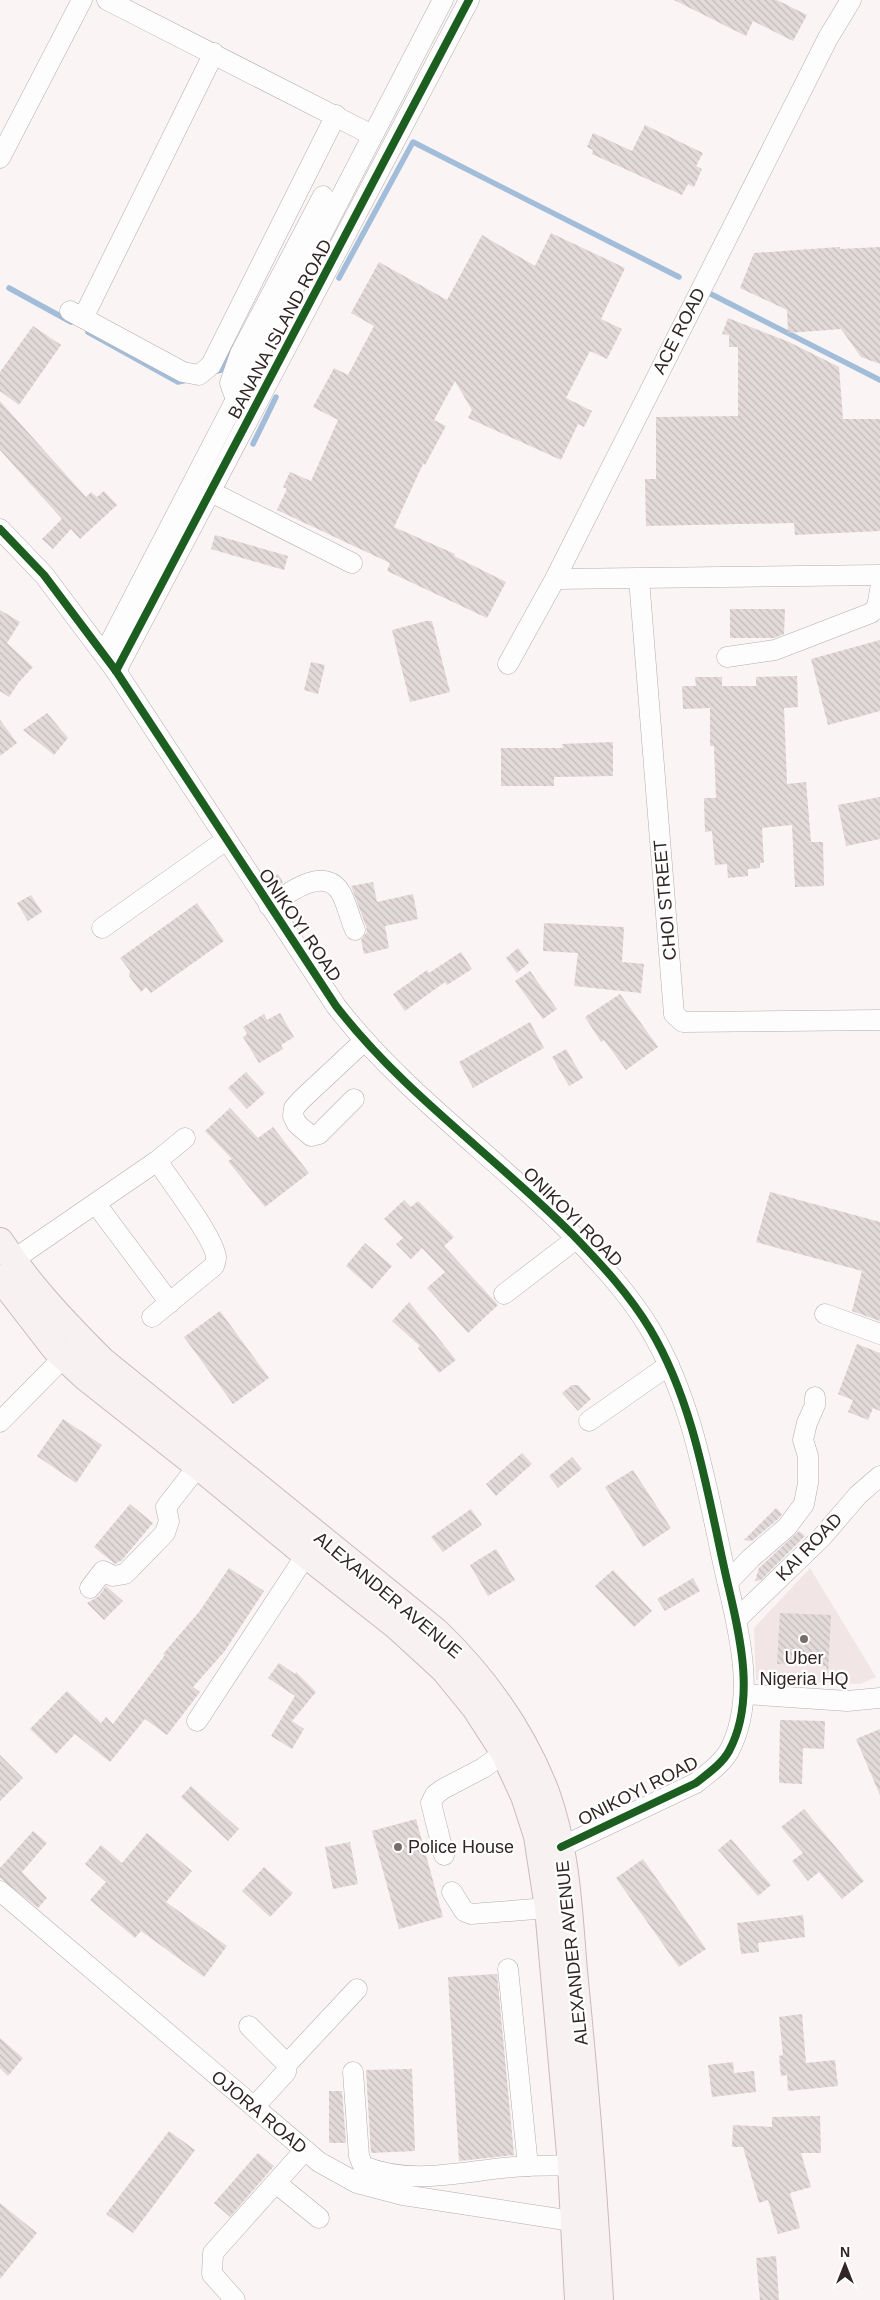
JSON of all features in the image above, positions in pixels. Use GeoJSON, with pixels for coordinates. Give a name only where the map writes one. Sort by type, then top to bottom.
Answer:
{"type":"FeatureCollection","features":[{"type":"Feature","properties":{"kind":"main road","name":"ALEXANDER AVENUE"},"geometry":{"type":"LineString","coordinates":[[4,1260],[55,1349],[85,1377],[396,1626],[444,1670],[475,1708],[504,1753],[524,1796],[537,1836],[548,1908],[571,2165],[572,2221],[578,2300]]}},
{"type":"Feature","properties":{"kind":"main road","name":"ALEXANDER AVENUE"},"geometry":{"type":"LineString","coordinates":[[4,1260],[102,1360],[436,1631],[461,1655],[485,1684],[516,1729],[546,1793],[561,1847],[595,2203],[600,2300]]}},
{"type":"Feature","properties":{"kind":"street"},"geometry":{"type":"LineString","coordinates":[[0,158],[82,0]]}},
{"type":"Feature","properties":{"kind":"street"},"geometry":{"type":"LineString","coordinates":[[107,0],[372,135]]}},
{"type":"Feature","properties":{"kind":"street","name":"BANANA ISLAND ROAD"},"geometry":{"type":"LineString","coordinates":[[104,654],[443,0]]}},
{"type":"Feature","properties":{"kind":"street","name":"BANANA ISLAND ROAD"},"geometry":{"type":"LineString","coordinates":[[116,671],[468,0]]}},
{"type":"Feature","properties":{"kind":"street","name":"ACE ROAD"},"geometry":{"type":"LineString","coordinates":[[508,664],[555,580],[828,38],[851,0]]}},
{"type":"Feature","properties":{"kind":"street"},"geometry":{"type":"LineString","coordinates":[[214,53],[77,315],[183,372],[199,375],[211,365],[336,115]]}},
{"type":"Feature","properties":{"kind":"street"},"geometry":{"type":"LineString","coordinates":[[236,400],[230,383],[237,362],[323,196]]}},
{"type":"Feature","properties":{"kind":"street"},"geometry":{"type":"LineString","coordinates":[[211,492],[352,562]]}},
{"type":"Feature","properties":{"kind":"street","name":"ONIKOYI ROAD"},"geometry":{"type":"LineString","coordinates":[[0,529],[44,575],[116,671],[336,1006],[384,1062],[547,1210],[622,1288],[650,1329],[669,1366],[684,1404],[707,1484],[737,1619],[745,1694],[737,1729],[729,1752],[715,1768],[696,1783],[561,1847]]}},
{"type":"Feature","properties":{"kind":"street"},"geometry":{"type":"LineString","coordinates":[[555,580],[880,575]]}},
{"type":"Feature","properties":{"kind":"street","name":"CHOI STREET"},"geometry":{"type":"LineString","coordinates":[[639,578],[674,1014],[683,1022],[880,1020]]}},
{"type":"Feature","properties":{"kind":"street"},"geometry":{"type":"LineString","coordinates":[[727,657],[775,650],[872,613],[877,607],[880,590]]}},
{"type":"Feature","properties":{"kind":"street"},"geometry":{"type":"LineString","coordinates":[[102,928],[226,840]]}},
{"type":"Feature","properties":{"kind":"street"},"geometry":{"type":"LineString","coordinates":[[269,906],[291,890],[309,882],[329,882],[341,892],[355,930]]}},
{"type":"Feature","properties":{"kind":"street"},"geometry":{"type":"LineString","coordinates":[[354,1099],[319,1134],[311,1136],[293,1116],[294,1108],[301,1100],[364,1040]]}},
{"type":"Feature","properties":{"kind":"street"},"geometry":{"type":"LineString","coordinates":[[4,1260],[96,1204],[186,1138]]}},
{"type":"Feature","properties":{"kind":"street"},"geometry":{"type":"LineString","coordinates":[[152,1318],[214,1266],[216,1258],[203,1229],[157,1161]]}},
{"type":"Feature","properties":{"kind":"street"},"geometry":{"type":"LineString","coordinates":[[96,1204],[170,1303]]}},
{"type":"Feature","properties":{"kind":"street"},"geometry":{"type":"LineString","coordinates":[[504,1294],[576,1239]]}},
{"type":"Feature","properties":{"kind":"street"},"geometry":{"type":"LineString","coordinates":[[825,1314],[880,1334]]}},
{"type":"Feature","properties":{"kind":"street"},"geometry":{"type":"LineString","coordinates":[[0,1422],[64,1357]]}},
{"type":"Feature","properties":{"kind":"street"},"geometry":{"type":"LineString","coordinates":[[589,1421],[669,1366]]}},
{"type":"Feature","properties":{"kind":"street"},"geometry":{"type":"LineString","coordinates":[[728,1582],[787,1526],[804,1504],[808,1456],[803,1440],[806,1423],[815,1405],[816,1397]]}},
{"type":"Feature","properties":{"kind":"street"},"geometry":{"type":"LineString","coordinates":[[90,1588],[103,1571],[113,1576],[125,1574],[165,1533],[169,1521],[166,1506],[198,1466]]}},
{"type":"Feature","properties":{"kind":"street","name":"KAI ROAD"},"geometry":{"type":"LineString","coordinates":[[737,1619],[822,1537],[858,1496],[880,1476]]}},
{"type":"Feature","properties":{"kind":"street"},"geometry":{"type":"LineString","coordinates":[[197,1721],[306,1555]]}},
{"type":"Feature","properties":{"kind":"street"},"geometry":{"type":"LineString","coordinates":[[745,1694],[847,1701],[880,1698]]}},
{"type":"Feature","properties":{"kind":"street"},"geometry":{"type":"LineString","coordinates":[[444,1855],[432,1804],[435,1795],[483,1768],[504,1753]]}},
{"type":"Feature","properties":{"kind":"street","name":"OJORA ROAD"},"geometry":{"type":"LineString","coordinates":[[0,1892],[319,2162],[357,2182],[402,2195],[572,2221]]}},
{"type":"Feature","properties":{"kind":"street"},"geometry":{"type":"LineString","coordinates":[[452,1892],[464,1911],[471,1914],[548,1908]]}},
{"type":"Feature","properties":{"kind":"street"},"geometry":{"type":"LineString","coordinates":[[508,1969],[528,2166]]}},
{"type":"Feature","properties":{"kind":"street"},"geometry":{"type":"LineString","coordinates":[[254,2107],[286,2072],[287,2064],[357,1989]]}},
{"type":"Feature","properties":{"kind":"street"},"geometry":{"type":"LineString","coordinates":[[249,2026],[287,2064]]}},
{"type":"Feature","properties":{"kind":"street"},"geometry":{"type":"LineString","coordinates":[[353,2072],[359,2156],[363,2166],[379,2172],[424,2177],[528,2166],[571,2165]]}},
{"type":"Feature","properties":{"kind":"street"},"geometry":{"type":"LineString","coordinates":[[235,2300],[212,2274],[213,2253],[305,2150]]}},
{"type":"Feature","properties":{"kind":"street"},"geometry":{"type":"LineString","coordinates":[[276,2183],[319,2218]]}},
{"type":"Feature","properties":{"kind":"shaded area"},"geometry":{"type":"Polygon","coordinates":[[[810,1568],[876,1677],[860,1684],[756,1680],[754,1628],[810,1568]]]}},
{"type":"Feature","properties":{"kind":"building"},"geometry":{"type":"Polygon","coordinates":[[[674,0],[777,0],[807,15],[793,41],[753,21],[746,36],[674,0]]]}},
{"type":"Feature","properties":{"kind":"building"},"geometry":{"type":"Polygon","coordinates":[[[645,125],[703,153],[696,166],[702,169],[694,187],[688,184],[682,195],[592,154],[593,150],[587,147],[593,133],[632,151],[645,125]]]}},
{"type":"Feature","properties":{"kind":"building"},"geometry":{"type":"Polygon","coordinates":[[[551,233],[625,268],[601,319],[622,329],[607,359],[590,351],[566,398],[592,411],[584,427],[578,424],[561,460],[468,418],[472,410],[455,381],[434,420],[446,426],[425,465],[423,464],[394,527],[455,554],[454,556],[506,582],[487,618],[387,571],[390,563],[277,510],[287,489],[283,487],[290,472],[311,481],[338,420],[313,407],[334,368],[348,375],[374,326],[351,313],[379,262],[447,300],[482,235],[535,266],[551,233]]]}},
{"type":"Feature","properties":{"kind":"building"},"geometry":{"type":"Polygon","coordinates":[[[840,247],[840,249],[880,247],[880,364],[861,357],[841,329],[788,333],[787,310],[740,288],[754,253],[840,247]]]}},
{"type":"Feature","properties":{"kind":"building"},"geometry":{"type":"Polygon","coordinates":[[[728,318],[789,342],[839,367],[843,419],[880,419],[880,531],[795,535],[794,523],[646,526],[645,479],[656,479],[656,417],[738,416],[738,347],[729,347],[729,335],[722,334],[728,318]]]}},
{"type":"Feature","properties":{"kind":"building"},"geometry":{"type":"Polygon","coordinates":[[[33,326],[61,345],[19,405],[0,391],[0,372],[33,326]]]}},
{"type":"Feature","properties":{"kind":"building"},"geometry":{"type":"Polygon","coordinates":[[[0,401],[86,497],[91,492],[97,497],[104,491],[117,505],[80,539],[71,529],[53,549],[42,539],[62,519],[0,450],[0,401]]]}},
{"type":"Feature","properties":{"kind":"building"},"geometry":{"type":"Polygon","coordinates":[[[215,535],[288,556],[284,570],[211,549],[215,535]]]}},
{"type":"Feature","properties":{"kind":"building"},"geometry":{"type":"Polygon","coordinates":[[[730,609],[785,609],[784,634],[774,638],[730,638],[730,609]]]}},
{"type":"Feature","properties":{"kind":"building"},"geometry":{"type":"Polygon","coordinates":[[[0,610],[20,622],[7,643],[33,667],[19,682],[9,697],[0,691],[0,610]]]}},
{"type":"Feature","properties":{"kind":"building"},"geometry":{"type":"Polygon","coordinates":[[[432,621],[450,692],[410,702],[392,630],[432,621]]]}},
{"type":"Feature","properties":{"kind":"building"},"geometry":{"type":"Polygon","coordinates":[[[880,640],[880,711],[828,725],[811,659],[880,640]]]}},
{"type":"Feature","properties":{"kind":"building"},"geometry":{"type":"Polygon","coordinates":[[[311,662],[325,665],[318,694],[304,690],[311,662]]]}},
{"type":"Feature","properties":{"kind":"building"},"geometry":{"type":"Polygon","coordinates":[[[797,676],[798,707],[784,708],[787,784],[806,782],[811,842],[823,842],[824,886],[795,887],[792,825],[762,828],[764,863],[760,863],[760,868],[748,869],[748,876],[728,878],[727,864],[715,865],[712,831],[705,832],[704,798],[716,798],[714,746],[710,746],[710,708],[683,709],[682,686],[696,686],[695,677],[722,677],[722,686],[756,686],[756,677],[797,676]]]}},
{"type":"Feature","properties":{"kind":"building"},"geometry":{"type":"Polygon","coordinates":[[[47,713],[68,738],[54,755],[23,730],[47,713]]]}},
{"type":"Feature","properties":{"kind":"building"},"geometry":{"type":"Polygon","coordinates":[[[0,720],[17,743],[0,756],[0,720]]]}},
{"type":"Feature","properties":{"kind":"building"},"geometry":{"type":"Polygon","coordinates":[[[613,742],[613,776],[554,777],[554,786],[501,786],[501,748],[563,748],[562,744],[613,742]]]}},
{"type":"Feature","properties":{"kind":"building"},"geometry":{"type":"Polygon","coordinates":[[[880,797],[880,839],[846,846],[838,805],[880,797]]]}},
{"type":"Feature","properties":{"kind":"building"},"geometry":{"type":"Polygon","coordinates":[[[278,874],[283,882],[273,889],[267,880],[278,874]]]}},
{"type":"Feature","properties":{"kind":"building"},"geometry":{"type":"Polygon","coordinates":[[[373,882],[377,902],[413,894],[418,919],[385,926],[389,948],[364,954],[361,940],[367,932],[366,926],[351,886],[373,882]]]}},
{"type":"Feature","properties":{"kind":"building"},"geometry":{"type":"Polygon","coordinates":[[[31,895],[42,912],[28,921],[17,903],[31,895]]]}},
{"type":"Feature","properties":{"kind":"building"},"geometry":{"type":"Polygon","coordinates":[[[197,903],[224,941],[151,993],[146,987],[141,992],[129,976],[130,971],[120,958],[197,903]]]}},
{"type":"Feature","properties":{"kind":"building"},"geometry":{"type":"Polygon","coordinates":[[[544,923],[624,927],[622,962],[644,964],[641,993],[574,986],[578,953],[543,951],[544,923]]]}},
{"type":"Feature","properties":{"kind":"building"},"geometry":{"type":"Polygon","coordinates":[[[518,948],[529,963],[517,973],[506,958],[518,948]]]}},
{"type":"Feature","properties":{"kind":"building"},"geometry":{"type":"Polygon","coordinates":[[[461,952],[472,969],[447,985],[445,982],[405,1011],[393,994],[427,970],[429,973],[461,952]]]}},
{"type":"Feature","properties":{"kind":"building"},"geometry":{"type":"Polygon","coordinates":[[[530,971],[557,1009],[543,1019],[515,981],[530,971]]]}},
{"type":"Feature","properties":{"kind":"building"},"geometry":{"type":"Polygon","coordinates":[[[620,994],[658,1047],[626,1070],[604,1040],[601,1042],[585,1017],[620,994]]]}},
{"type":"Feature","properties":{"kind":"building"},"geometry":{"type":"Polygon","coordinates":[[[280,1013],[294,1037],[281,1045],[283,1049],[259,1063],[243,1037],[247,1034],[243,1027],[264,1014],[267,1020],[280,1013]]]}},
{"type":"Feature","properties":{"kind":"building"},"geometry":{"type":"Polygon","coordinates":[[[530,1022],[544,1048],[473,1088],[459,1062],[530,1022]]]}},
{"type":"Feature","properties":{"kind":"building"},"geometry":{"type":"Polygon","coordinates":[[[566,1049],[583,1078],[569,1086],[552,1057],[566,1049]]]}},
{"type":"Feature","properties":{"kind":"building"},"geometry":{"type":"Polygon","coordinates":[[[246,1072],[265,1093],[247,1109],[228,1088],[246,1072]]]}},
{"type":"Feature","properties":{"kind":"building"},"geometry":{"type":"Polygon","coordinates":[[[230,1108],[258,1138],[273,1127],[309,1173],[265,1207],[228,1161],[232,1159],[205,1131],[230,1108]]]}},
{"type":"Feature","properties":{"kind":"building"},"geometry":{"type":"Polygon","coordinates":[[[770,1192],[880,1222],[880,1321],[852,1311],[862,1271],[756,1242],[770,1192]]]}},
{"type":"Feature","properties":{"kind":"building"},"geometry":{"type":"Polygon","coordinates":[[[404,1200],[411,1207],[418,1201],[454,1237],[444,1246],[498,1305],[468,1333],[427,1288],[445,1272],[422,1248],[411,1259],[396,1244],[403,1238],[384,1219],[404,1200]]]}},
{"type":"Feature","properties":{"kind":"building"},"geometry":{"type":"Polygon","coordinates":[[[365,1243],[392,1266],[372,1289],[346,1266],[365,1243]]]}},
{"type":"Feature","properties":{"kind":"building"},"geometry":{"type":"Polygon","coordinates":[[[409,1302],[456,1360],[439,1373],[418,1348],[420,1346],[392,1321],[409,1302]]]}},
{"type":"Feature","properties":{"kind":"building"},"geometry":{"type":"Polygon","coordinates":[[[220,1311],[269,1378],[233,1404],[184,1337],[220,1311]]]}},
{"type":"Feature","properties":{"kind":"building"},"geometry":{"type":"Polygon","coordinates":[[[857,1344],[880,1353],[880,1411],[873,1408],[868,1420],[848,1412],[853,1400],[838,1394],[857,1344]]]}},
{"type":"Feature","properties":{"kind":"building"},"geometry":{"type":"Polygon","coordinates":[[[572,1385],[578,1385],[591,1399],[578,1411],[562,1393],[572,1385]]]}},
{"type":"Feature","properties":{"kind":"building"},"geometry":{"type":"Polygon","coordinates":[[[63,1419],[102,1445],[76,1483],[37,1456],[63,1419]]]}},
{"type":"Feature","properties":{"kind":"building"},"geometry":{"type":"Polygon","coordinates":[[[522,1453],[532,1464],[496,1496],[486,1484],[522,1453]]]}},
{"type":"Feature","properties":{"kind":"building"},"geometry":{"type":"Polygon","coordinates":[[[572,1457],[582,1469],[558,1488],[549,1476],[572,1457]]]}},
{"type":"Feature","properties":{"kind":"building"},"geometry":{"type":"Polygon","coordinates":[[[633,1470],[671,1528],[643,1547],[605,1487],[633,1470]]]}},
{"type":"Feature","properties":{"kind":"building"},"geometry":{"type":"Polygon","coordinates":[[[130,1504],[153,1523],[122,1560],[115,1564],[94,1547],[130,1504]]]}},
{"type":"Feature","properties":{"kind":"building"},"geometry":{"type":"Polygon","coordinates":[[[776,1508],[782,1514],[778,1519],[752,1541],[744,1540],[776,1508]]]}},
{"type":"Feature","properties":{"kind":"building"},"geometry":{"type":"Polygon","coordinates":[[[471,1509],[482,1525],[443,1552],[431,1537],[471,1509]]]}},
{"type":"Feature","properties":{"kind":"building"},"geometry":{"type":"Polygon","coordinates":[[[799,1531],[805,1536],[761,1580],[755,1581],[759,1568],[799,1531]]]}},
{"type":"Feature","properties":{"kind":"building"},"geometry":{"type":"Polygon","coordinates":[[[496,1549],[515,1580],[488,1596],[470,1565],[496,1549]]]}},
{"type":"Feature","properties":{"kind":"building"},"geometry":{"type":"Polygon","coordinates":[[[229,1568],[264,1591],[224,1652],[193,1687],[200,1692],[167,1735],[145,1719],[110,1762],[75,1734],[56,1754],[30,1729],[67,1691],[101,1723],[106,1717],[113,1724],[165,1655],[163,1654],[199,1612],[229,1568]]]}},
{"type":"Feature","properties":{"kind":"building"},"geometry":{"type":"Polygon","coordinates":[[[613,1570],[652,1611],[634,1627],[595,1586],[613,1570]]]}},
{"type":"Feature","properties":{"kind":"building"},"geometry":{"type":"Polygon","coordinates":[[[693,1578],[700,1591],[665,1611],[657,1599],[693,1578]]]}},
{"type":"Feature","properties":{"kind":"building"},"geometry":{"type":"Polygon","coordinates":[[[106,1586],[123,1601],[104,1620],[87,1603],[99,1596],[106,1586]]]}},
{"type":"Feature","properties":{"kind":"building","name":"Uber Nigeria HQ"},"geometry":{"type":"Polygon","coordinates":[[[780,1613],[831,1615],[828,1673],[826,1666],[777,1664],[780,1613]]]}},
{"type":"Feature","properties":{"kind":"building"},"geometry":{"type":"Polygon","coordinates":[[[279,1663],[295,1674],[296,1672],[316,1692],[292,1721],[304,1729],[292,1749],[271,1736],[295,1696],[268,1678],[279,1663]]]}},
{"type":"Feature","properties":{"kind":"building"},"geometry":{"type":"Polygon","coordinates":[[[780,1720],[825,1721],[824,1749],[803,1748],[802,1784],[779,1783],[780,1720]]]}},
{"type":"Feature","properties":{"kind":"building"},"geometry":{"type":"Polygon","coordinates":[[[880,1729],[880,1795],[856,1739],[880,1729]]]}},
{"type":"Feature","properties":{"kind":"building"},"geometry":{"type":"Polygon","coordinates":[[[0,1755],[23,1778],[0,1801],[0,1755]]]}},
{"type":"Feature","properties":{"kind":"building"},"geometry":{"type":"Polygon","coordinates":[[[191,1786],[239,1829],[228,1841],[181,1797],[191,1786]]]}},
{"type":"Feature","properties":{"kind":"building"},"geometry":{"type":"Polygon","coordinates":[[[804,1809],[864,1881],[842,1899],[819,1872],[808,1881],[792,1861],[803,1853],[781,1827],[804,1809]]]}},
{"type":"Feature","properties":{"kind":"building"},"geometry":{"type":"Polygon","coordinates":[[[416,1819],[443,1917],[399,1929],[372,1831],[416,1819]]]}},
{"type":"Feature","properties":{"kind":"building"},"geometry":{"type":"Polygon","coordinates":[[[33,1831],[47,1843],[22,1872],[47,1898],[38,1908],[0,1878],[0,1868],[33,1831]]]}},
{"type":"Feature","properties":{"kind":"building"},"geometry":{"type":"Polygon","coordinates":[[[147,1833],[192,1871],[166,1902],[227,1946],[204,1977],[141,1931],[135,1938],[90,1900],[106,1882],[85,1864],[101,1845],[122,1863],[147,1833]]]}},
{"type":"Feature","properties":{"kind":"building"},"geometry":{"type":"Polygon","coordinates":[[[731,1839],[771,1885],[758,1896],[718,1850],[731,1839]]]}},
{"type":"Feature","properties":{"kind":"building"},"geometry":{"type":"Polygon","coordinates":[[[350,1842],[358,1884],[333,1889],[325,1847],[350,1842]]]}},
{"type":"Feature","properties":{"kind":"building"},"geometry":{"type":"Polygon","coordinates":[[[643,1859],[706,1949],[679,1967],[616,1878],[643,1859]]]}},
{"type":"Feature","properties":{"kind":"building"},"geometry":{"type":"Polygon","coordinates":[[[264,1867],[293,1893],[270,1917],[242,1891],[264,1867]]]}},
{"type":"Feature","properties":{"kind":"building"},"geometry":{"type":"Polygon","coordinates":[[[803,1915],[805,1937],[758,1943],[759,1952],[741,1954],[737,1923],[803,1915]]]}},
{"type":"Feature","properties":{"kind":"building"},"geometry":{"type":"Polygon","coordinates":[[[497,1974],[514,2155],[459,2161],[448,1977],[497,1974]]]}},
{"type":"Feature","properties":{"kind":"building"},"geometry":{"type":"Polygon","coordinates":[[[802,2014],[806,2063],[835,2060],[838,2086],[788,2091],[787,2075],[781,2076],[779,2056],[783,2055],[779,2017],[802,2014]]]}},
{"type":"Feature","properties":{"kind":"building"},"geometry":{"type":"Polygon","coordinates":[[[0,2038],[23,2058],[8,2076],[0,2068],[0,2038]]]}},
{"type":"Feature","properties":{"kind":"building"},"geometry":{"type":"Polygon","coordinates":[[[733,2062],[734,2073],[754,2071],[756,2092],[712,2097],[708,2065],[733,2062]]]}},
{"type":"Feature","properties":{"kind":"building"},"geometry":{"type":"Polygon","coordinates":[[[412,2069],[415,2151],[371,2153],[366,2070],[412,2069]]]}},
{"type":"Feature","properties":{"kind":"building"},"geometry":{"type":"Polygon","coordinates":[[[329,2091],[342,2091],[346,2143],[329,2143],[329,2091]]]}},
{"type":"Feature","properties":{"kind":"building"},"geometry":{"type":"Polygon","coordinates":[[[820,2116],[821,2153],[801,2153],[811,2187],[790,2193],[800,2228],[778,2234],[768,2200],[759,2203],[743,2147],[732,2147],[733,2125],[772,2127],[772,2117],[820,2116]]]}},
{"type":"Feature","properties":{"kind":"building"},"geometry":{"type":"Polygon","coordinates":[[[169,2131],[195,2150],[133,2233],[106,2214],[169,2131]]]}},
{"type":"Feature","properties":{"kind":"building"},"geometry":{"type":"Polygon","coordinates":[[[258,2153],[274,2166],[230,2217],[214,2203],[258,2153]]]}},
{"type":"Feature","properties":{"kind":"building"},"geometry":{"type":"Polygon","coordinates":[[[0,2203],[37,2233],[0,2279],[0,2203]]]}},
{"type":"Feature","properties":{"kind":"building"},"geometry":{"type":"Polygon","coordinates":[[[776,2256],[779,2300],[760,2300],[756,2258],[776,2256]]]}},
{"type":"Feature","properties":{"kind":"waterway"},"geometry":{"type":"LineString","coordinates":[[339,278],[413,142],[679,277]]}},
{"type":"Feature","properties":{"kind":"waterway"},"geometry":{"type":"LineString","coordinates":[[9,288],[71,322]]}},
{"type":"Feature","properties":{"kind":"waterway"},"geometry":{"type":"LineString","coordinates":[[709,293],[880,380]]}},
{"type":"Feature","properties":{"kind":"waterway"},"geometry":{"type":"LineString","coordinates":[[88,332],[178,382],[187,380]]}},
{"type":"Feature","properties":{"kind":"waterway"},"geometry":{"type":"LineString","coordinates":[[213,372],[221,370],[233,347]]}},
{"type":"Feature","properties":{"kind":"waterway"},"geometry":{"type":"LineString","coordinates":[[253,444],[276,397]]}},
{"type":"Feature","properties":{"kind":"cycle path"},"geometry":{"type":"LineString","coordinates":[[116,671],[469,0]]}},
{"type":"Feature","properties":{"kind":"cycle path"},"geometry":{"type":"LineString","coordinates":[[0,529],[44,575],[116,671],[336,1006],[390,1068],[543,1206],[594,1257],[633,1304],[650,1329],[679,1389],[690,1421],[707,1487],[741,1647],[744,1690],[737,1732],[726,1756],[696,1783],[561,1847]]}},
{"type":"Feature","properties":{"kind":"place","name":"Uber Nigeria HQ"},"geometry":{"type":"Point","coordinates":[804,1639]}},
{"type":"Feature","properties":{"kind":"place","name":"Police House"},"geometry":{"type":"Point","coordinates":[398,1847]}}]}
